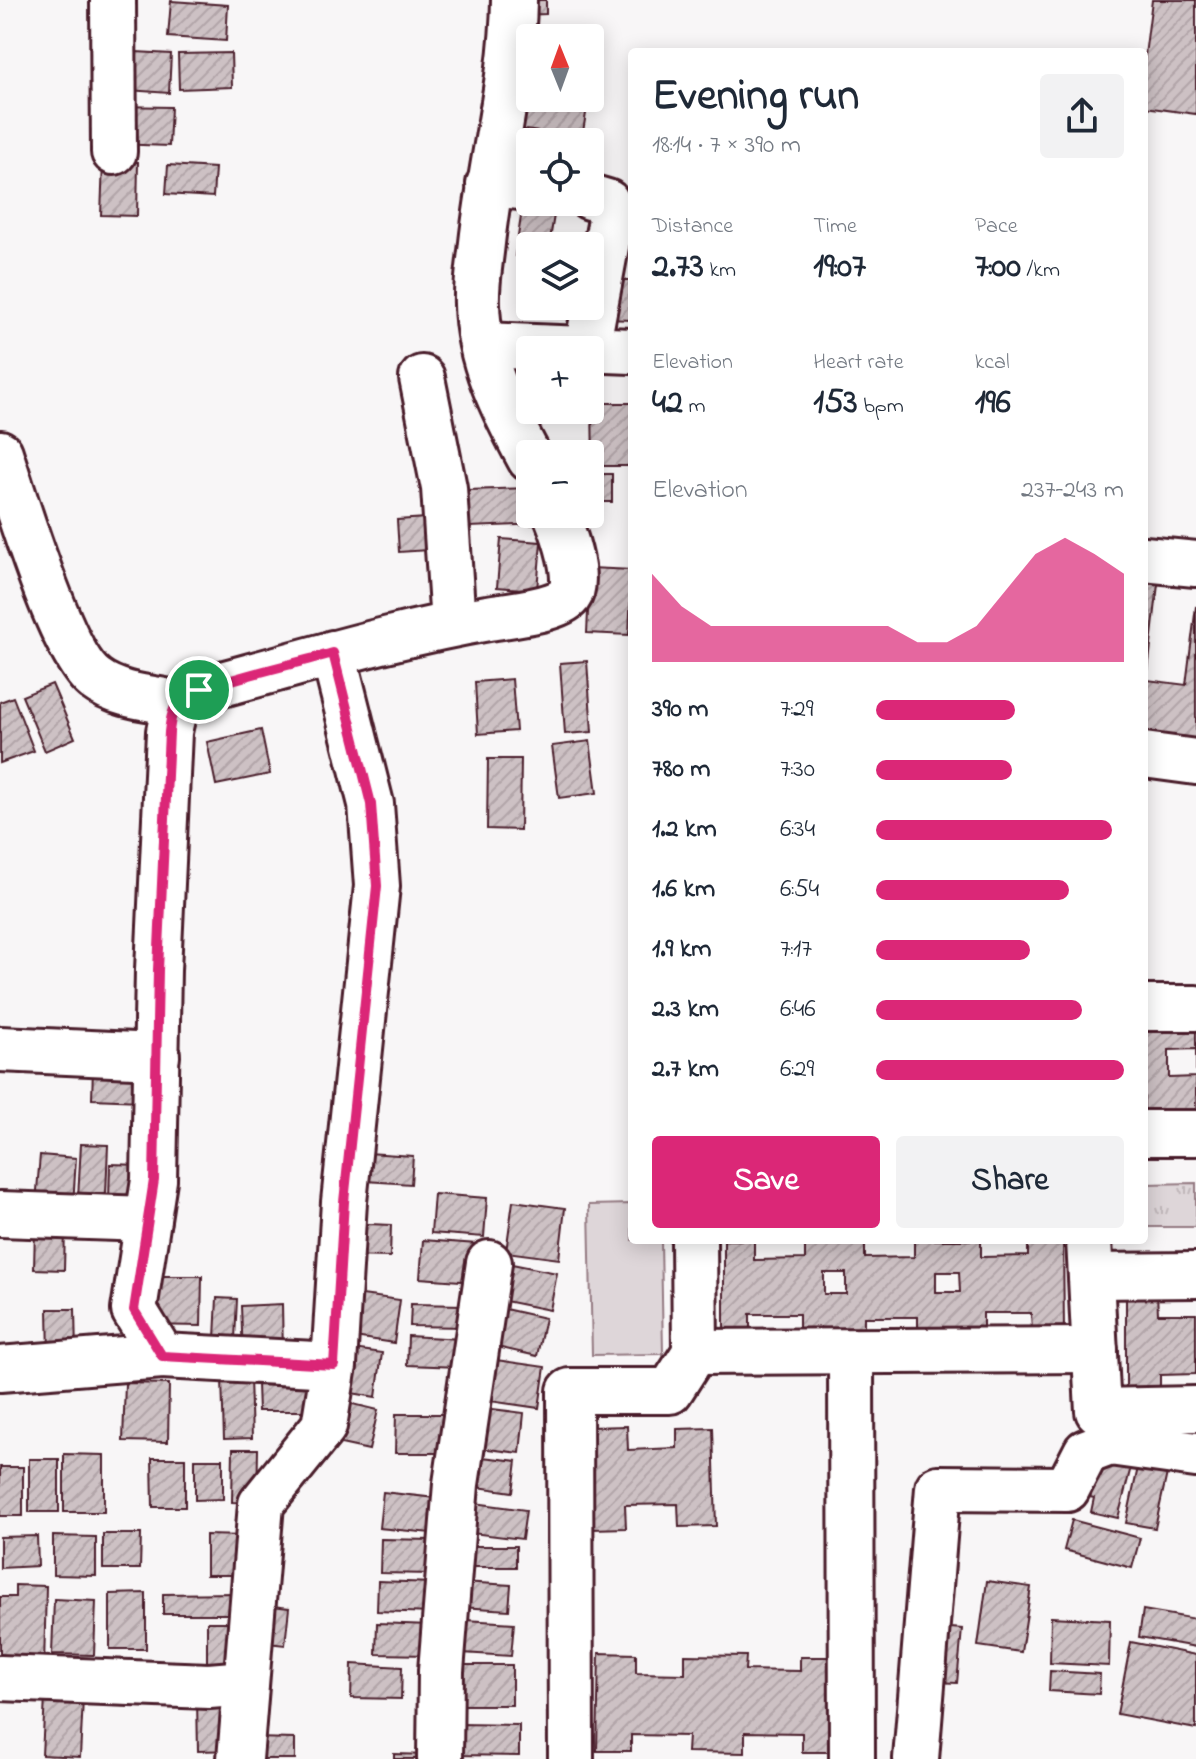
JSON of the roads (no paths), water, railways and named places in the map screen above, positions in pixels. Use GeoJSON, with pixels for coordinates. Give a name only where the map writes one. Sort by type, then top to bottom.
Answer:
{"type":"FeatureCollection","features":[{"type":"Feature","properties":{"kind":"street"},"geometry":{"type":"LineString","coordinates":[[113,0],[114,152]]}},
{"type":"Feature","properties":{"kind":"street"},"geometry":{"type":"LineString","coordinates":[[514,0],[506,96],[510,186],[477,304],[490,371],[520,440]]}},
{"type":"Feature","properties":{"kind":"street"},"geometry":{"type":"LineString","coordinates":[[589,336],[612,214],[604,201]]}},
{"type":"Feature","properties":{"kind":"street"},"geometry":{"type":"LineString","coordinates":[[484,345],[516,346]]}},
{"type":"Feature","properties":{"kind":"street"},"geometry":{"type":"LineString","coordinates":[[604,350],[628,351]]}},
{"type":"Feature","properties":{"kind":"street"},"geometry":{"type":"LineString","coordinates":[[422,378],[444,488],[453,624]]}},
{"type":"Feature","properties":{"kind":"street"},"geometry":{"type":"LineString","coordinates":[[0,453],[49,596],[82,667],[96,681],[131,695],[177,703],[199,690],[333,653],[453,624],[553,606],[568,598],[572,589],[567,545],[561,528]]}},
{"type":"Feature","properties":{"kind":"street"},"geometry":{"type":"LineString","coordinates":[[1148,559],[1196,564]]}},
{"type":"Feature","properties":{"kind":"street"},"geometry":{"type":"LineString","coordinates":[[240,1759],[261,1504],[324,1426],[334,1365],[344,1202],[377,886],[371,804],[333,653]]}},
{"type":"Feature","properties":{"kind":"street"},"geometry":{"type":"LineString","coordinates":[[162,1356],[134,1310],[154,1180],[169,732],[177,703]]}},
{"type":"Feature","properties":{"kind":"street"},"geometry":{"type":"LineString","coordinates":[[1148,756],[1196,762]]}},
{"type":"Feature","properties":{"kind":"street"},"geometry":{"type":"LineString","coordinates":[[1148,1008],[1196,1008]]}},
{"type":"Feature","properties":{"kind":"street"},"geometry":{"type":"LineString","coordinates":[[0,1049],[157,1056]]}},
{"type":"Feature","properties":{"kind":"street"},"geometry":{"type":"LineString","coordinates":[[1148,1133],[1196,1133]]}},
{"type":"Feature","properties":{"kind":"street"},"geometry":{"type":"LineString","coordinates":[[0,1214],[148,1219]]}},
{"type":"Feature","properties":{"kind":"street"},"geometry":{"type":"LineString","coordinates":[[571,1759],[570,1391],[670,1391],[695,1352],[694,1244]]}},
{"type":"Feature","properties":{"kind":"street"},"geometry":{"type":"LineString","coordinates":[[1196,1275],[1090,1258],[1098,1411],[1196,1409]]}},
{"type":"Feature","properties":{"kind":"street"},"geometry":{"type":"LineString","coordinates":[[440,1759],[441,1671],[456,1484],[489,1263]]}},
{"type":"Feature","properties":{"kind":"street"},"geometry":{"type":"LineString","coordinates":[[695,1352],[1095,1350]]}},
{"type":"Feature","properties":{"kind":"street"},"geometry":{"type":"LineString","coordinates":[[851,1352],[852,1759]]}},
{"type":"Feature","properties":{"kind":"street"},"geometry":{"type":"LineString","coordinates":[[0,1369],[162,1356],[334,1365]]}},
{"type":"Feature","properties":{"kind":"street"},"geometry":{"type":"LineString","coordinates":[[916,1759],[938,1488],[1067,1489],[1086,1452],[1110,1443],[1196,1455]]}},
{"type":"Feature","properties":{"kind":"street"},"geometry":{"type":"LineString","coordinates":[[0,1678],[209,1686],[246,1683]]}}]}
